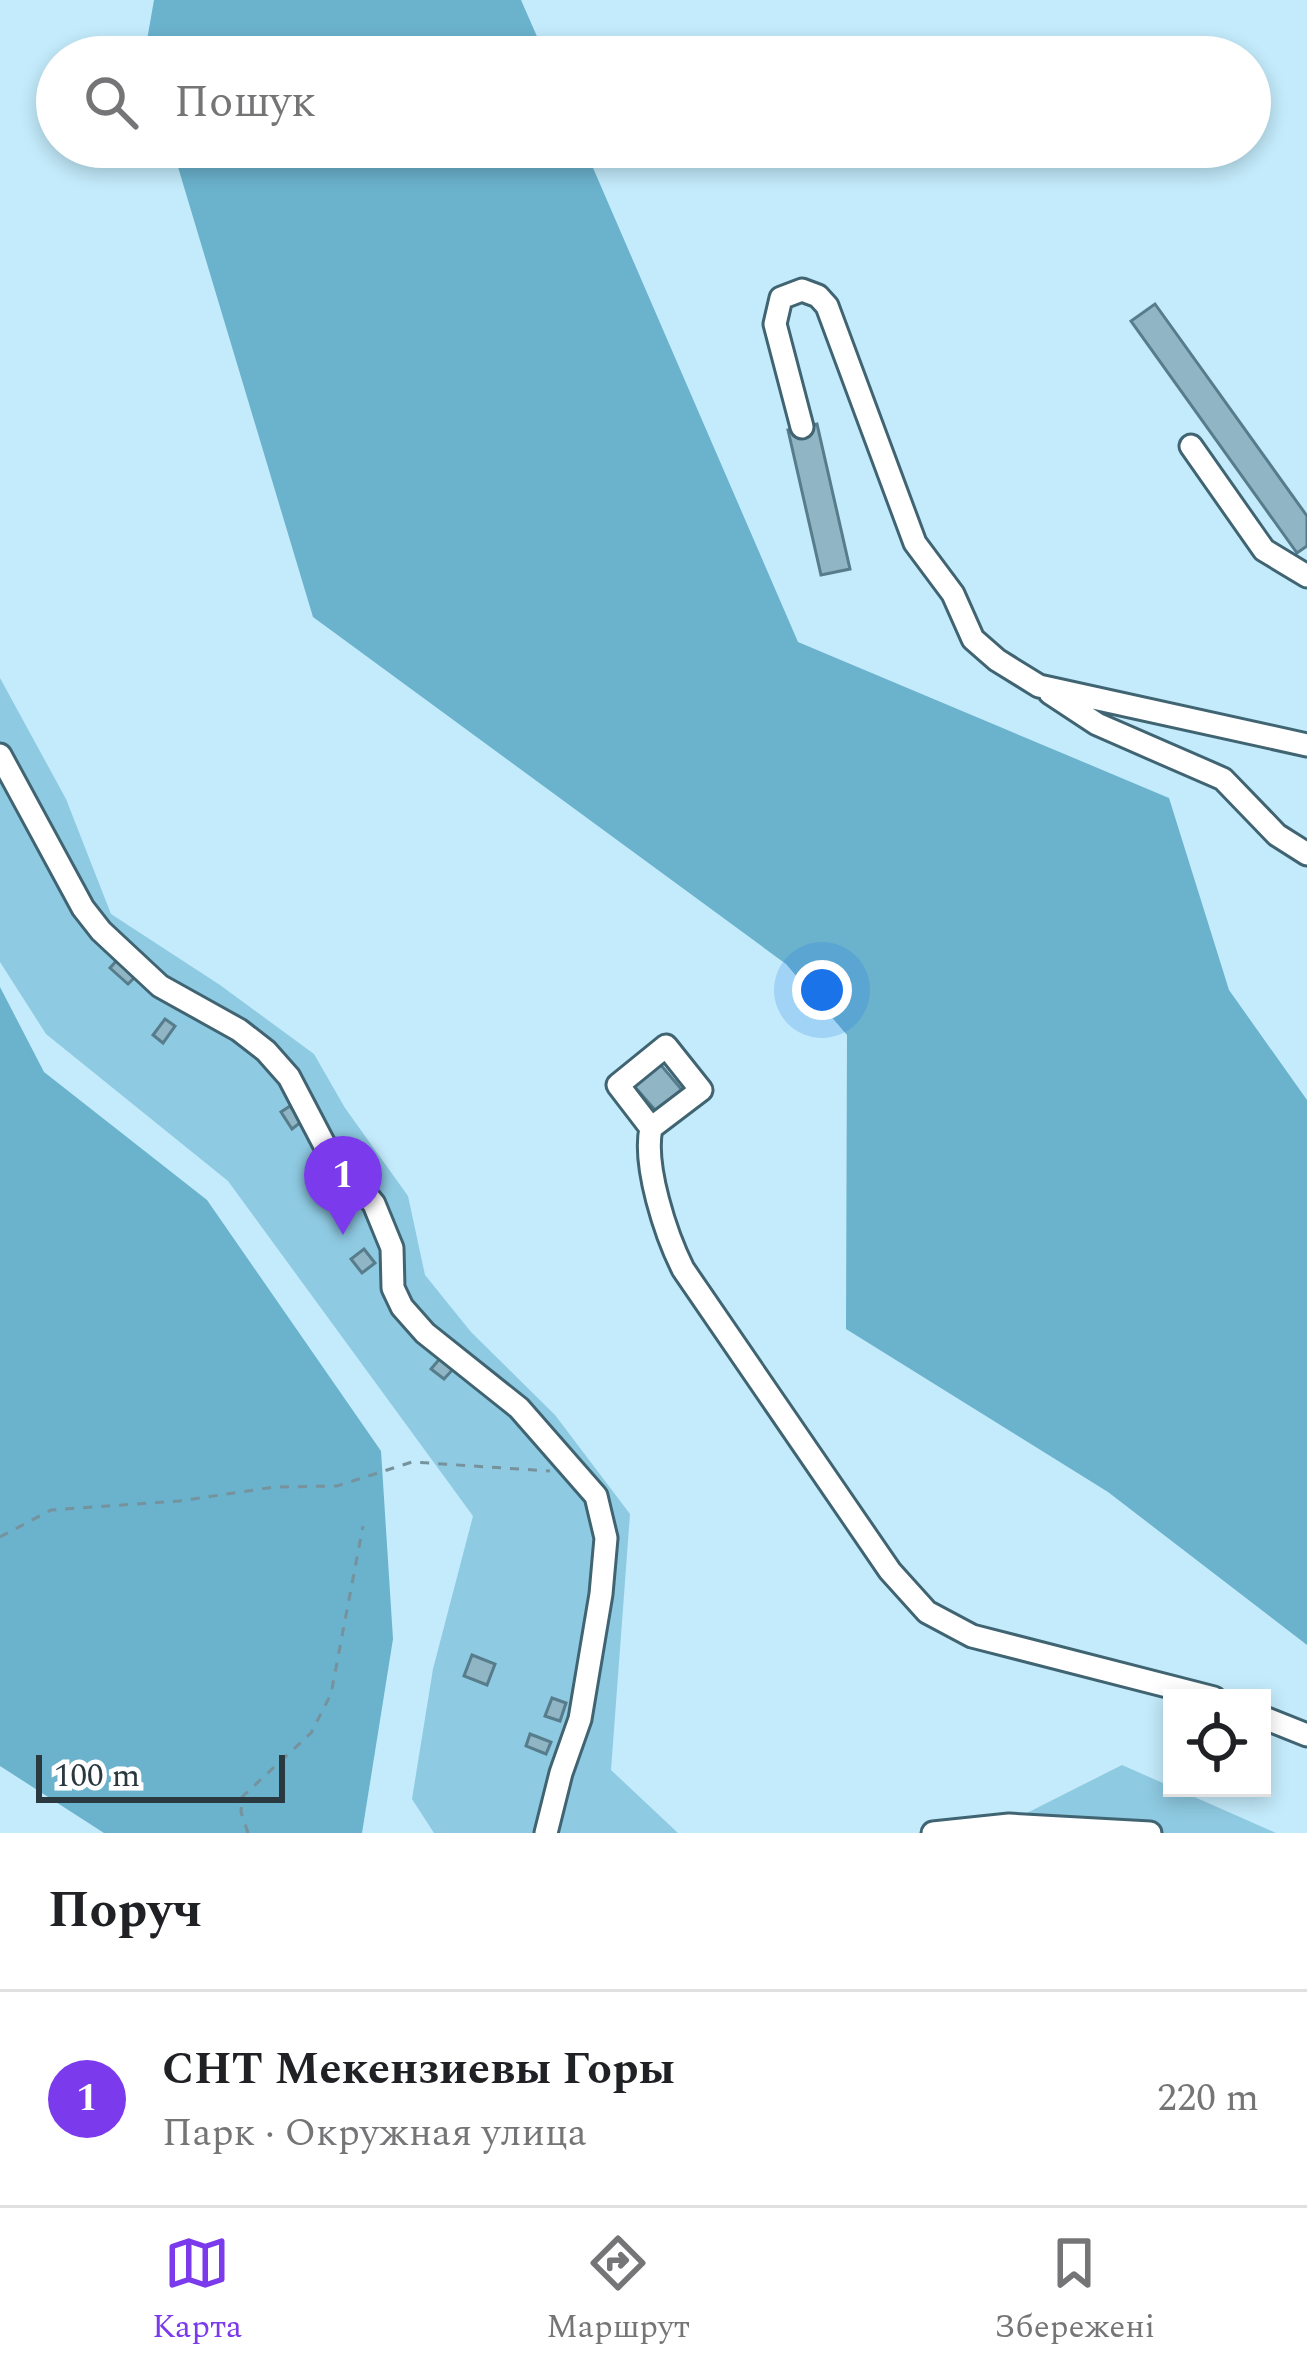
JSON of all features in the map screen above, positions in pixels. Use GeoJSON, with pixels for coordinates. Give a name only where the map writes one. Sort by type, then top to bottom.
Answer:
{"type":"FeatureCollection","features":[{"type":"Feature","properties":{"kind":"street"},"geometry":{"type":"LineString","coordinates":[[802,427],[775,325],[781,298],[802,290],[827,306],[915,543],[953,594],[973,639],[997,660],[1097,724],[1222,779],[1277,835],[1307,854]]}},
{"type":"Feature","properties":{"kind":"street"},"geometry":{"type":"LineString","coordinates":[[1191,446],[1264,550],[1307,577]]}},
{"type":"Feature","properties":{"kind":"street"},"geometry":{"type":"LineString","coordinates":[[1040,686],[1307,746]]}},
{"type":"Feature","properties":{"kind":"street"},"geometry":{"type":"LineString","coordinates":[[0,755],[83,908],[101,932],[160,986],[239,1030],[289,1077],[324,1144],[374,1204],[392,1248],[393,1288],[402,1306],[425,1333],[519,1408],[590,1485],[604,1518],[604,1556],[580,1719],[547,1833]]}},
{"type":"Feature","properties":{"kind":"street"},"geometry":{"type":"LineString","coordinates":[[650,1128],[647,1145],[670,1242],[683,1269],[890,1571],[927,1612],[971,1636],[1179,1689]]}},
{"type":"Feature","properties":{"kind":"street"},"geometry":{"type":"LineString","coordinates":[[1271,1721],[1307,1735]]}},
{"type":"Feature","properties":{"kind":"street"},"geometry":{"type":"LineString","coordinates":[[933,1833],[1009,1825],[1150,1833]]}},
{"type":"Feature","properties":{"kind":"path"},"geometry":{"type":"LineString","coordinates":[[0,1537],[52,1510],[179,1502],[275,1487],[337,1486],[412,1462],[578,1472]]}},
{"type":"Feature","properties":{"kind":"path"},"geometry":{"type":"LineString","coordinates":[[248,1833],[242,1797],[311,1733],[331,1694],[363,1526]]}},
{"type":"Feature","properties":{"kind":"shaded area"},"geometry":{"type":"Polygon","coordinates":[[[154,0],[521,0],[537,36],[148,36],[154,0]]]}},
{"type":"Feature","properties":{"kind":"shaded area"},"geometry":{"type":"Polygon","coordinates":[[[178,168],[593,168],[798,642],[1169,798],[1229,990],[1307,1100],[1307,1645],[1108,1492],[846,1329],[847,1035],[786,964],[313,617],[178,168]]]}},
{"type":"Feature","properties":{"kind":"shaded area"},"geometry":{"type":"Polygon","coordinates":[[[0,678],[66,799],[111,914],[314,1054],[345,1108],[408,1196],[425,1275],[471,1332],[555,1415],[630,1514],[611,1770],[678,1833],[434,1833],[412,1799],[433,1669],[473,1516],[228,1181],[46,1034],[0,962],[0,678]]]}},
{"type":"Feature","properties":{"kind":"shaded area"},"geometry":{"type":"Polygon","coordinates":[[[0,987],[44,1072],[207,1200],[381,1451],[393,1639],[362,1833],[104,1833],[0,1766],[0,987]]]}},
{"type":"Feature","properties":{"kind":"shaded area"},"geometry":{"type":"Polygon","coordinates":[[[1122,1765],[1163,1783],[1163,1797],[1194,1797],[1276,1833],[987,1833],[1122,1765]]]}},
{"type":"Feature","properties":{"kind":"building"},"geometry":{"type":"Polygon","coordinates":[[[1155,304],[1307,516],[1307,546],[1297,553],[1131,321],[1155,304]]]}},
{"type":"Feature","properties":{"kind":"building"},"geometry":{"type":"Polygon","coordinates":[[[817,424],[850,569],[821,575],[788,430],[817,424]]]}},
{"type":"Feature","properties":{"kind":"building"},"geometry":{"type":"Polygon","coordinates":[[[119,958],[137,975],[128,984],[110,968],[119,958]]]}},
{"type":"Feature","properties":{"kind":"building"},"geometry":{"type":"Polygon","coordinates":[[[165,1019],[175,1026],[163,1043],[153,1035],[165,1019]]]}},
{"type":"Feature","properties":{"kind":"building"},"geometry":{"type":"Polygon","coordinates":[[[660,1064],[682,1090],[656,1111],[634,1086],[660,1064]]]}},
{"type":"Feature","properties":{"kind":"building"},"geometry":{"type":"Polygon","coordinates":[[[290,1106],[301,1122],[292,1129],[281,1112],[290,1106]]]}},
{"type":"Feature","properties":{"kind":"building"},"geometry":{"type":"Polygon","coordinates":[[[364,1249],[375,1263],[362,1273],[351,1259],[364,1249]]]}},
{"type":"Feature","properties":{"kind":"building"},"geometry":{"type":"Polygon","coordinates":[[[442,1356],[455,1367],[444,1379],[431,1369],[442,1356]]]}},
{"type":"Feature","properties":{"kind":"building"},"geometry":{"type":"Polygon","coordinates":[[[472,1655],[495,1664],[487,1685],[464,1676],[472,1655]]]}},
{"type":"Feature","properties":{"kind":"building"},"geometry":{"type":"Polygon","coordinates":[[[552,1698],[566,1703],[560,1721],[545,1716],[552,1698]]]}},
{"type":"Feature","properties":{"kind":"building"},"geometry":{"type":"Polygon","coordinates":[[[530,1734],[551,1742],[546,1754],[526,1746],[530,1734]]]}},
{"type":"Feature","properties":{"kind":"place","name":"СНТ Мекензиевы Горы"},"geometry":{"type":"Point","coordinates":[343,1235]}}]}
